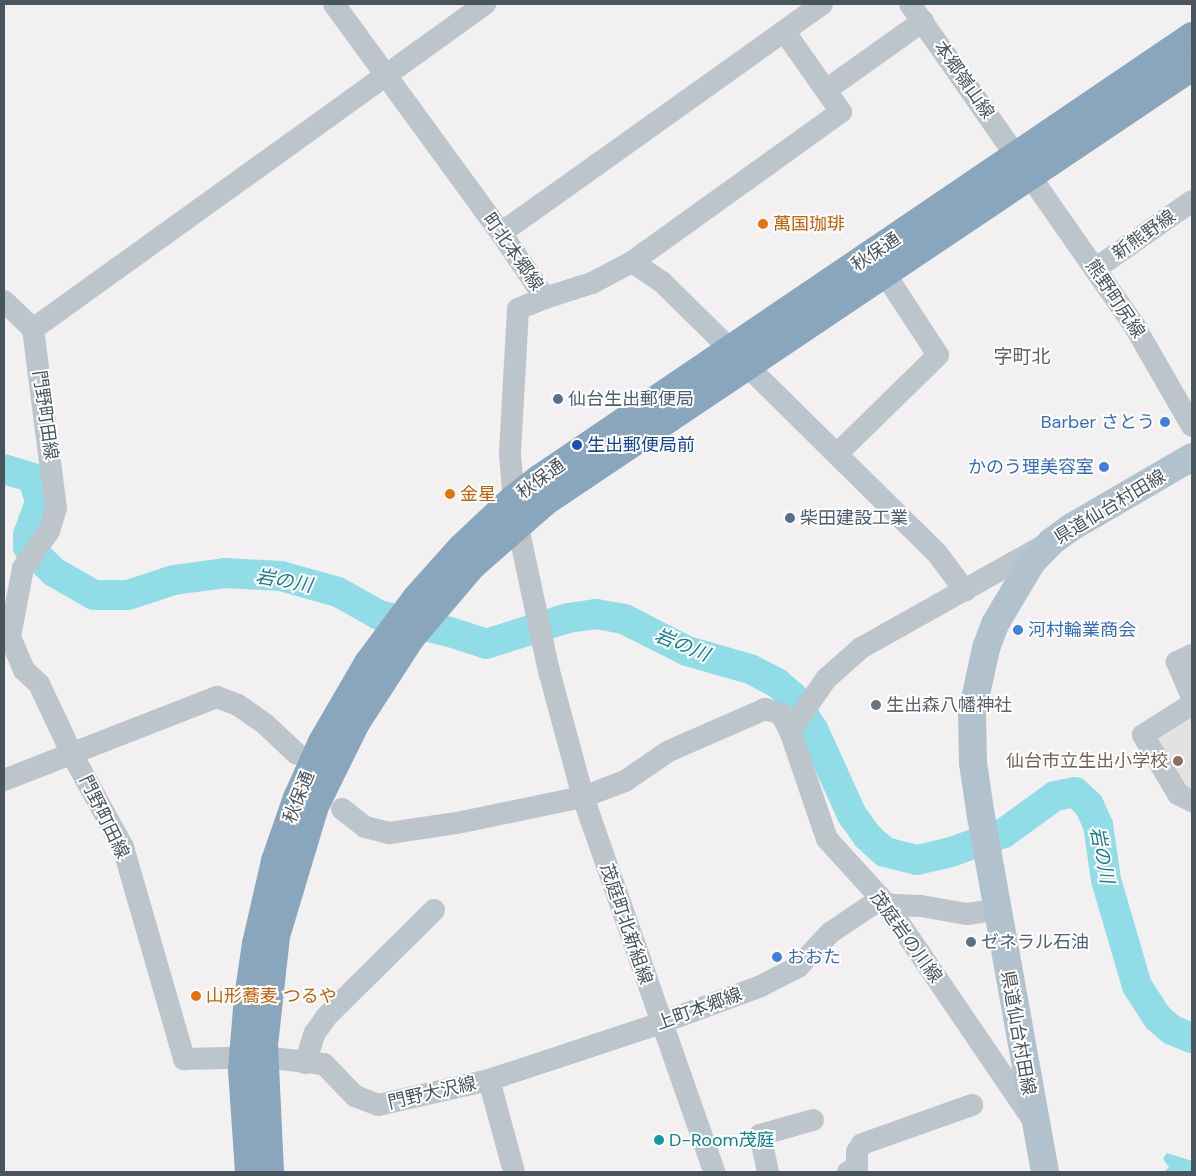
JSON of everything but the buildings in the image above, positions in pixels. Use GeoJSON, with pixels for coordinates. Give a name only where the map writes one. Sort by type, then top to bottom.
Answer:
{"type":"FeatureCollection","features":[{"type":"Feature","properties":{"kind":"highway","name":"秋保通"},"geometry":{"type":"LineString","coordinates":[[738,358],[885,274],[1192,36]]}},
{"type":"Feature","properties":{"kind":"highway","name":"秋保通"},"geometry":{"type":"LineString","coordinates":[[248,1172],[256,944],[276,861],[297,798],[344,701],[428,601],[472,566],[516,512],[582,475],[738,358],[1025,166],[1192,67]]}},
{"type":"Feature","properties":{"kind":"highway","name":"秋保通"},"geometry":{"type":"LineString","coordinates":[[253,1057],[270,1172]]}},
{"type":"Feature","properties":{"kind":"main road","name":"県道仙台村田線"},"geometry":{"type":"LineString","coordinates":[[1045,1172],[1033,1120],[981,817],[973,763],[972,713],[986,648],[1008,598],[1028,566],[1051,542],[1192,457]]}},
{"type":"Feature","properties":{"kind":"street","name":"町北本郷線"},"geometry":{"type":"LineString","coordinates":[[334,4],[501,233],[545,298],[592,283],[632,262],[841,112],[826,90]]}},
{"type":"Feature","properties":{"kind":"street"},"geometry":{"type":"LineString","coordinates":[[4,301],[33,329],[485,4]]}},
{"type":"Feature","properties":{"kind":"street"},"geometry":{"type":"LineString","coordinates":[[501,233],[822,4]]}},
{"type":"Feature","properties":{"kind":"street"},"geometry":{"type":"LineString","coordinates":[[784,31],[826,90],[916,13]]}},
{"type":"Feature","properties":{"kind":"street","name":"本郷嶺山線"},"geometry":{"type":"LineString","coordinates":[[916,13],[1025,166]]}},
{"type":"Feature","properties":{"kind":"street","name":"熊野町尻線"},"geometry":{"type":"LineString","coordinates":[[1025,166],[1135,327],[1192,426]]}},
{"type":"Feature","properties":{"kind":"street","name":"新熊野線"},"geometry":{"type":"LineString","coordinates":[[1095,269],[1192,202]]}},
{"type":"Feature","properties":{"kind":"street"},"geometry":{"type":"LineString","coordinates":[[632,262],[663,283],[738,358],[838,453],[937,553],[965,591]]}},
{"type":"Feature","properties":{"kind":"street"},"geometry":{"type":"LineString","coordinates":[[838,453],[938,355],[885,274]]}},
{"type":"Feature","properties":{"kind":"street","name":"茂庭町北新組線"},"geometry":{"type":"LineString","coordinates":[[545,298],[518,309],[510,454],[516,512],[526,567],[549,671],[583,797],[660,1023],[714,1172]]}},
{"type":"Feature","properties":{"kind":"street","name":"門野町田線"},"geometry":{"type":"LineString","coordinates":[[33,329],[55,491],[53,521],[44,539],[23,568],[10,637],[24,670],[40,684],[72,754],[123,847],[184,1059],[253,1057]]}},
{"type":"Feature","properties":{"kind":"street"},"geometry":{"type":"LineString","coordinates":[[793,726],[826,679],[861,648],[1051,542]]}},
{"type":"Feature","properties":{"kind":"street"},"geometry":{"type":"LineString","coordinates":[[1192,655],[1177,662],[1192,698]]}},
{"type":"Feature","properties":{"kind":"street"},"geometry":{"type":"LineString","coordinates":[[4,780],[217,697],[238,705],[265,724],[297,754]]}},
{"type":"Feature","properties":{"kind":"street"},"geometry":{"type":"LineString","coordinates":[[1192,704],[1143,735],[1178,794],[1192,802]]}},
{"type":"Feature","properties":{"kind":"street","name":"茂庭岩の川線"},"geometry":{"type":"LineString","coordinates":[[342,809],[365,827],[389,832],[523,811],[583,797],[625,782],[669,751],[765,709],[781,714],[793,726],[827,839],[887,905],[1033,1120]]}},
{"type":"Feature","properties":{"kind":"street","name":"上町本郷線"},"geometry":{"type":"LineString","coordinates":[[489,1080],[660,1023],[761,986],[798,967],[830,933],[873,904],[921,906],[967,914],[995,902]]}},
{"type":"Feature","properties":{"kind":"street"},"geometry":{"type":"LineString","coordinates":[[305,1063],[315,1033],[326,1017],[434,910]]}},
{"type":"Feature","properties":{"kind":"street","name":"門野大沢線"},"geometry":{"type":"LineString","coordinates":[[253,1057],[324,1064],[355,1096],[378,1105],[489,1080],[514,1172]]}},
{"type":"Feature","properties":{"kind":"street"},"geometry":{"type":"LineString","coordinates":[[848,1172],[857,1167],[858,1152],[862,1144],[972,1105]]}},
{"type":"Feature","properties":{"kind":"street"},"geometry":{"type":"LineString","coordinates":[[768,1172],[760,1135],[813,1120]]}},
{"type":"Feature","properties":{"kind":"shaded area","name":"仙台市立生出小学校"},"geometry":{"type":"Polygon","coordinates":[[[1192,712],[1192,795],[1150,736],[1192,712]]]}},
{"type":"Feature","properties":{"kind":"water"},"geometry":{"type":"Polygon","coordinates":[[[1167,1153],[1192,1161],[1192,1172],[1164,1172],[1169,1167],[1163,1159],[1167,1153]]]}},
{"type":"Feature","properties":{"kind":"waterway","name":"岩の川"},"geometry":{"type":"LineString","coordinates":[[4,469],[33,478],[40,502],[28,535],[28,547],[54,572],[94,595],[128,595],[174,580],[225,573],[281,576],[338,592],[379,615],[450,632],[486,644],[568,618],[596,614],[624,619],[687,651],[750,669],[777,683],[792,696],[813,729],[852,815],[867,836],[885,852],[917,860],[951,852],[1004,833],[1055,796],[1075,792],[1089,805],[1098,825],[1106,880],[1137,986],[1158,1018],[1172,1030],[1192,1038]]}},
{"type":"Feature","properties":{"kind":"place","name":"萬国珈琲"},"geometry":{"type":"Point","coordinates":[763,224]}},
{"type":"Feature","properties":{"kind":"place","name":"仙台生出郵便局"},"geometry":{"type":"Point","coordinates":[558,399]}},
{"type":"Feature","properties":{"kind":"place","name":"Barber さとう"},"geometry":{"type":"Point","coordinates":[1165,422]}},
{"type":"Feature","properties":{"kind":"place","name":"生出郵便局前"},"geometry":{"type":"Point","coordinates":[577,445]}},
{"type":"Feature","properties":{"kind":"place","name":"かのう理美容室"},"geometry":{"type":"Point","coordinates":[1104,467]}},
{"type":"Feature","properties":{"kind":"place","name":"金星"},"geometry":{"type":"Point","coordinates":[450,494]}},
{"type":"Feature","properties":{"kind":"place","name":"柴田建設工業"},"geometry":{"type":"Point","coordinates":[790,518]}},
{"type":"Feature","properties":{"kind":"place","name":"河村輪業商会"},"geometry":{"type":"Point","coordinates":[1018,630]}},
{"type":"Feature","properties":{"kind":"place","name":"生出森八幡神社"},"geometry":{"type":"Point","coordinates":[876,705]}},
{"type":"Feature","properties":{"kind":"place","name":"仙台市立生出小学校"},"geometry":{"type":"Point","coordinates":[1178,761]}},
{"type":"Feature","properties":{"kind":"place","name":"ゼネラル石油"},"geometry":{"type":"Point","coordinates":[971,942]}},
{"type":"Feature","properties":{"kind":"place","name":"おおた"},"geometry":{"type":"Point","coordinates":[777,957]}},
{"type":"Feature","properties":{"kind":"place","name":"山形蕎麦 つるや"},"geometry":{"type":"Point","coordinates":[196,996]}},
{"type":"Feature","properties":{"kind":"place","name":"D-Room茂庭"},"geometry":{"type":"Point","coordinates":[659,1140]}},
{"type":"Feature","properties":{"kind":"district","name":"字町北"},"geometry":{"type":"Point","coordinates":[1022,357]}}]}
